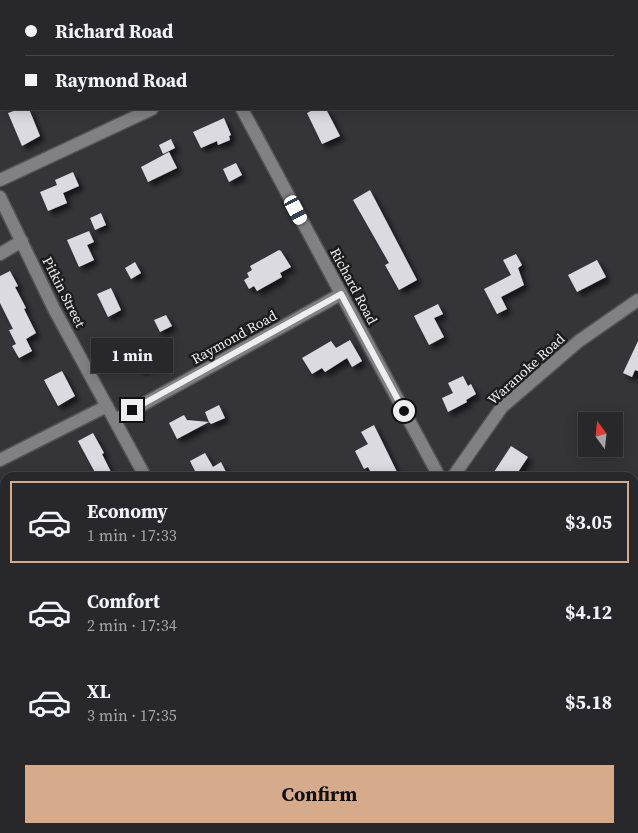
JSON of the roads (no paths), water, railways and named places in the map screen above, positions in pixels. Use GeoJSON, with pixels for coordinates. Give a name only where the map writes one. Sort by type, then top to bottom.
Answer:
{"type":"FeatureCollection","features":[{"type":"Feature","properties":{"kind":"street"},"geometry":{"type":"LineString","coordinates":[[0,180],[150,110]]}},
{"type":"Feature","properties":{"kind":"street","name":"Richard Road"},"geometry":{"type":"LineString","coordinates":[[243,110],[437,472]]}},
{"type":"Feature","properties":{"kind":"street","name":"Pitkin Street"},"geometry":{"type":"LineString","coordinates":[[0,197],[54,309],[143,472]]}},
{"type":"Feature","properties":{"kind":"street"},"geometry":{"type":"LineString","coordinates":[[0,254],[22,241]]}},
{"type":"Feature","properties":{"kind":"street","name":"Raymond Road"},"geometry":{"type":"LineString","coordinates":[[115,420],[341,294]]}},
{"type":"Feature","properties":{"kind":"street","name":"Waranoke Road"},"geometry":{"type":"LineString","coordinates":[[456,472],[502,407],[579,341],[638,300]]}},
{"type":"Feature","properties":{"kind":"street"},"geometry":{"type":"LineString","coordinates":[[0,460],[107,406]]}}]}
